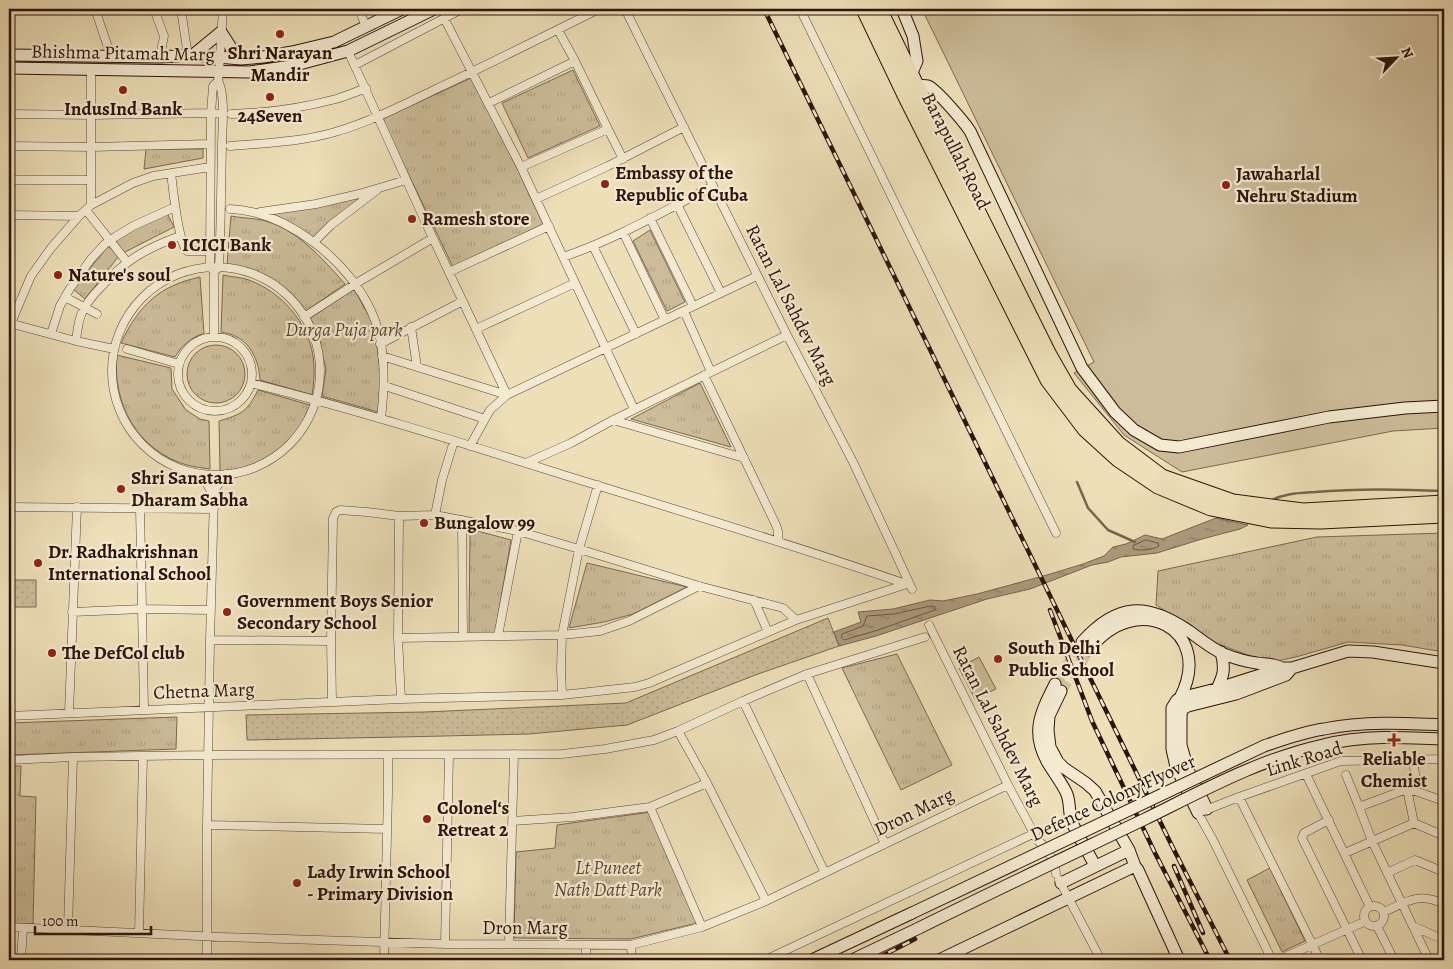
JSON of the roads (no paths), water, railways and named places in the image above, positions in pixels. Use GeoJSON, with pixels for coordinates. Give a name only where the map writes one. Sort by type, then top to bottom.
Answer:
{"type":"FeatureCollection","features":[{"type":"Feature","properties":{"kind":"highway","name":"Barapullah Road"},"geometry":{"type":"LineString","coordinates":[[864,9],[905,95],[1019,308]]}},
{"type":"Feature","properties":{"kind":"highway","name":"Barapullah Road"},"geometry":{"type":"LineString","coordinates":[[879,9],[1019,308]]}},
{"type":"Feature","properties":{"kind":"highway"},"geometry":{"type":"LineString","coordinates":[[1019,308],[1069,390],[1118,444],[1162,477],[1232,502],[1303,511],[1444,504]]}},
{"type":"Feature","properties":{"kind":"highway"},"geometry":{"type":"LineString","coordinates":[[1019,308],[1048,380],[1085,429],[1118,459],[1158,486],[1211,508],[1271,520],[1321,522],[1444,515]]}},
{"type":"Feature","properties":{"kind":"street"},"geometry":{"type":"LineString","coordinates":[[95,9],[111,56]]}},
{"type":"Feature","properties":{"kind":"street"},"geometry":{"type":"LineString","coordinates":[[154,9],[164,36],[160,56]]}},
{"type":"Feature","properties":{"kind":"street"},"geometry":{"type":"LineString","coordinates":[[181,9],[190,55],[221,32]]}},
{"type":"Feature","properties":{"kind":"street"},"geometry":{"type":"LineString","coordinates":[[214,268],[210,251],[211,113],[213,86],[218,76],[223,9]]}},
{"type":"Feature","properties":{"kind":"street"},"geometry":{"type":"LineString","coordinates":[[360,9],[362,17],[370,24]]}},
{"type":"Feature","properties":{"kind":"street","name":"Bhishma Pitamah Marg"},"geometry":{"type":"LineString","coordinates":[[9,55],[190,55],[241,59],[292,52],[334,42],[402,9]]}},
{"type":"Feature","properties":{"kind":"street","name":"Bhishma Pitamah Marg"},"geometry":{"type":"LineString","coordinates":[[9,68],[91,69],[218,76],[250,72],[292,66],[348,51],[434,9]]}},
{"type":"Feature","properties":{"kind":"street"},"geometry":{"type":"LineString","coordinates":[[355,65],[462,9]]}},
{"type":"Feature","properties":{"kind":"street"},"geometry":{"type":"LineString","coordinates":[[230,146],[281,142],[333,133],[359,125],[600,9]]}},
{"type":"Feature","properties":{"kind":"street","name":"Ratan Lal Sahdev Marg"},"geometry":{"type":"LineString","coordinates":[[625,9],[684,127],[696,161],[713,186],[853,462],[909,586]]}},
{"type":"Feature","properties":{"kind":"street"},"geometry":{"type":"LineString","coordinates":[[800,9],[1056,533]]}},
{"type":"Feature","properties":{"kind":"street"},"geometry":{"type":"LineString","coordinates":[[902,9],[913,36],[917,61],[913,80],[934,90],[970,131],[1082,368],[1115,412],[1134,430],[1160,445],[1179,447],[1329,417],[1405,408],[1444,406]]}},
{"type":"Feature","properties":{"kind":"street"},"geometry":{"type":"LineString","coordinates":[[444,18],[521,167],[634,409]]}},
{"type":"Feature","properties":{"kind":"street"},"geometry":{"type":"LineString","coordinates":[[558,30],[622,159]]}},
{"type":"Feature","properties":{"kind":"street"},"geometry":{"type":"LineString","coordinates":[[221,32],[241,59]]}},
{"type":"Feature","properties":{"kind":"street"},"geometry":{"type":"LineString","coordinates":[[348,51],[507,395]]}},
{"type":"Feature","properties":{"kind":"street"},"geometry":{"type":"LineString","coordinates":[[489,103],[575,61]]}},
{"type":"Feature","properties":{"kind":"street"},"geometry":{"type":"LineString","coordinates":[[91,69],[91,180],[89,207],[127,262]]}},
{"type":"Feature","properties":{"kind":"street"},"geometry":{"type":"LineString","coordinates":[[214,336],[214,268],[222,208],[227,114],[218,76]]}},
{"type":"Feature","properties":{"kind":"street"},"geometry":{"type":"LineString","coordinates":[[9,114],[256,113],[336,99],[366,88]]}},
{"type":"Feature","properties":{"kind":"street"},"geometry":{"type":"LineString","coordinates":[[536,199],[622,159],[684,127]]}},
{"type":"Feature","properties":{"kind":"street"},"geometry":{"type":"LineString","coordinates":[[521,167],[608,129]]}},
{"type":"Feature","properties":{"kind":"street"},"geometry":{"type":"LineString","coordinates":[[9,146],[91,147],[210,144]]}},
{"type":"Feature","properties":{"kind":"street"},"geometry":{"type":"LineString","coordinates":[[114,349],[76,342],[10,323],[31,276],[51,248],[89,207],[133,183],[153,176],[210,167]]}},
{"type":"Feature","properties":{"kind":"street"},"geometry":{"type":"LineString","coordinates":[[170,173],[180,236],[186,250],[210,251]]}},
{"type":"Feature","properties":{"kind":"street"},"geometry":{"type":"LineString","coordinates":[[9,180],[91,180]]}},
{"type":"Feature","properties":{"kind":"street"},"geometry":{"type":"LineString","coordinates":[[257,212],[316,204],[406,180]]}},
{"type":"Feature","properties":{"kind":"street"},"geometry":{"type":"LineString","coordinates":[[563,257],[623,232],[713,186]]}},
{"type":"Feature","properties":{"kind":"street"},"geometry":{"type":"LineString","coordinates":[[314,242],[331,225],[380,188]]}},
{"type":"Feature","properties":{"kind":"street"},"geometry":{"type":"LineString","coordinates":[[677,204],[721,293]]}},
{"type":"Feature","properties":{"kind":"street"},"geometry":{"type":"LineString","coordinates":[[51,334],[65,297],[91,259],[110,240],[149,218],[175,207]]}},
{"type":"Feature","properties":{"kind":"street"},"geometry":{"type":"LineString","coordinates":[[230,209],[257,212],[290,226],[314,242],[334,260],[355,284],[372,313],[380,344],[385,386],[381,418]]}},
{"type":"Feature","properties":{"kind":"street"},"geometry":{"type":"LineString","coordinates":[[9,215],[79,216]]}},
{"type":"Feature","properties":{"kind":"street"},"geometry":{"type":"LineString","coordinates":[[650,218],[693,306]]}},
{"type":"Feature","properties":{"kind":"street"},"geometry":{"type":"LineString","coordinates":[[449,272],[549,226]]}},
{"type":"Feature","properties":{"kind":"street"},"geometry":{"type":"LineString","coordinates":[[623,232],[665,320]]}},
{"type":"Feature","properties":{"kind":"street"},"geometry":{"type":"LineString","coordinates":[[76,342],[79,321],[85,308],[105,283],[127,262],[152,247],[180,236]]}},
{"type":"Feature","properties":{"kind":"street"},"geometry":{"type":"LineString","coordinates":[[304,318],[355,284],[433,238]]}},
{"type":"Feature","properties":{"kind":"street"},"geometry":{"type":"LineString","coordinates":[[593,246],[636,334]]}},
{"type":"Feature","properties":{"kind":"street"},"geometry":{"type":"LineString","coordinates":[[214,268],[234,268],[248,272],[274,285],[296,305],[312,333],[318,358],[318,383],[315,400],[300,432],[275,456],[260,465],[243,471],[226,474],[201,474],[166,462],[136,438],[118,405],[113,386],[112,368],[114,349],[120,330],[129,313],[141,298],[172,276],[191,270],[214,268]]}},
{"type":"Feature","properties":{"kind":"street"},"geometry":{"type":"LineString","coordinates":[[470,446],[490,410],[507,395],[757,276]]}},
{"type":"Feature","properties":{"kind":"street"},"geometry":{"type":"LineString","coordinates":[[476,329],[575,283]]}},
{"type":"Feature","properties":{"kind":"street"},"geometry":{"type":"LineString","coordinates":[[65,297],[97,314]]}},
{"type":"Feature","properties":{"kind":"street"},"geometry":{"type":"LineString","coordinates":[[380,344],[463,301]]}},
{"type":"Feature","properties":{"kind":"street"},"geometry":{"type":"LineString","coordinates":[[763,306],[772,304]]}},
{"type":"Feature","properties":{"kind":"street"},"geometry":{"type":"LineString","coordinates":[[684,311],[707,374],[776,525],[778,542]]}},
{"type":"Feature","properties":{"kind":"street"},"geometry":{"type":"LineString","coordinates":[[411,327],[417,367]]}},
{"type":"Feature","properties":{"kind":"street"},"geometry":{"type":"LineString","coordinates":[[526,463],[571,443],[634,409],[787,335]]}},
{"type":"Feature","properties":{"kind":"street"},"geometry":{"type":"LineString","coordinates":[[214,336],[229,339],[242,348],[246,354],[252,368],[251,383],[246,395],[231,408],[218,411],[205,410],[193,405],[184,395],[178,383],[179,364],[186,350],[199,340],[214,336]]}},
{"type":"Feature","properties":{"kind":"street"},"geometry":{"type":"LineString","coordinates":[[127,350],[179,364]]}},
{"type":"Feature","properties":{"kind":"street"},"geometry":{"type":"LineString","coordinates":[[382,356],[507,395]]}},
{"type":"Feature","properties":{"kind":"street"},"geometry":{"type":"LineString","coordinates":[[251,383],[381,418],[778,542],[909,586]]}},
{"type":"Feature","properties":{"kind":"street"},"geometry":{"type":"LineString","coordinates":[[385,386],[485,419]]}},
{"type":"Feature","properties":{"kind":"street"},"geometry":{"type":"LineString","coordinates":[[613,420],[744,458]]}},
{"type":"Feature","properties":{"kind":"street"},"geometry":{"type":"LineString","coordinates":[[435,515],[442,480],[454,441]]}},
{"type":"Feature","properties":{"kind":"street"},"geometry":{"type":"LineString","coordinates":[[201,474],[214,496]]}},
{"type":"Feature","properties":{"kind":"street"},"geometry":{"type":"LineString","coordinates":[[207,960],[210,610],[214,496],[216,488],[226,474]]}},
{"type":"Feature","properties":{"kind":"street"},"geometry":{"type":"LineString","coordinates":[[562,695],[562,635],[580,549],[598,485]]}},
{"type":"Feature","properties":{"kind":"street"},"geometry":{"type":"LineString","coordinates":[[9,507],[214,509]]}},
{"type":"Feature","properties":{"kind":"street"},"geometry":{"type":"LineString","coordinates":[[69,713],[77,507]]}},
{"type":"Feature","properties":{"kind":"street"},"geometry":{"type":"LineString","coordinates":[[140,508],[144,709]]}},
{"type":"Feature","properties":{"kind":"street"},"geometry":{"type":"LineString","coordinates":[[332,702],[333,518],[336,512],[340,510],[399,516],[435,515],[518,531],[699,586],[783,608],[796,620]]}},
{"type":"Feature","properties":{"kind":"street"},"geometry":{"type":"LineString","coordinates":[[399,516],[398,638],[401,699]]}},
{"type":"Feature","properties":{"kind":"street"},"geometry":{"type":"LineString","coordinates":[[462,520],[463,637]]}},
{"type":"Feature","properties":{"kind":"street"},"geometry":{"type":"LineString","coordinates":[[498,636],[518,531]]}},
{"type":"Feature","properties":{"kind":"street"},"geometry":{"type":"LineString","coordinates":[[398,638],[562,635],[600,631],[629,621],[699,586]]}},
{"type":"Feature","properties":{"kind":"street","name":"Chetna Marg"},"geometry":{"type":"LineString","coordinates":[[9,716],[401,699],[562,695],[635,687],[649,683],[796,620],[909,586]]}},
{"type":"Feature","properties":{"kind":"street"},"geometry":{"type":"LineString","coordinates":[[754,600],[768,632]]}},
{"type":"Feature","properties":{"kind":"street"},"geometry":{"type":"LineString","coordinates":[[72,612],[142,609],[210,610]]}},
{"type":"Feature","properties":{"kind":"street"},"geometry":{"type":"LineString","coordinates":[[1202,811],[1176,767],[1172,749],[1172,708],[1186,686],[1190,672],[1189,657],[1184,644],[1170,627],[1147,619],[1131,620],[1108,630],[1097,640],[1085,646],[1095,628],[1113,616],[1122,613],[1139,611],[1158,614],[1168,618],[1221,652],[1257,663],[1275,664],[1287,670]]}},
{"type":"Feature","properties":{"kind":"street","name":"Ratan Lal Sahdev Marg"},"geometry":{"type":"LineString","coordinates":[[929,626],[1008,785],[1038,841],[1044,844],[1056,869],[1058,878],[1101,960]]}},
{"type":"Feature","properties":{"kind":"street"},"geometry":{"type":"LineString","coordinates":[[9,760],[73,756],[208,755],[388,755],[417,758],[449,755],[562,754],[606,749],[654,740],[807,674],[925,637]]}},
{"type":"Feature","properties":{"kind":"street"},"geometry":{"type":"LineString","coordinates":[[210,640],[331,642]]}},
{"type":"Feature","properties":{"kind":"street"},"geometry":{"type":"LineString","coordinates":[[1180,698],[1287,670],[1348,650],[1444,663]]}},
{"type":"Feature","properties":{"kind":"street"},"geometry":{"type":"LineString","coordinates":[[1211,701],[1224,670],[1221,652]]}},
{"type":"Feature","properties":{"kind":"street"},"geometry":{"type":"LineString","coordinates":[[1272,960],[1213,840],[1202,811],[1184,759],[1181,745],[1180,716],[1182,711],[1188,706],[1236,694],[1287,670]]}},
{"type":"Feature","properties":{"kind":"street"},"geometry":{"type":"LineString","coordinates":[[807,674],[886,844]]}},
{"type":"Feature","properties":{"kind":"street"},"geometry":{"type":"LineString","coordinates":[[1092,867],[1072,823],[1066,793],[1047,761],[1041,746],[1039,735],[1042,710],[1058,687],[1049,716],[1050,747],[1058,762],[1064,768],[1096,791],[1130,850],[1136,868],[1179,960]]}},
{"type":"Feature","properties":{"kind":"street"},"geometry":{"type":"LineString","coordinates":[[742,701],[825,873]]}},
{"type":"Feature","properties":{"kind":"street","name":"Defence Colony Flyover"},"geometry":{"type":"LineString","coordinates":[[812,960],[1264,746],[1324,728],[1358,724],[1410,723],[1444,725]]}},
{"type":"Feature","properties":{"kind":"street"},"geometry":{"type":"LineString","coordinates":[[678,731],[707,783],[766,901]]}},
{"type":"Feature","properties":{"kind":"street","name":"Defence Colony Flyover"},"geometry":{"type":"LineString","coordinates":[[852,960],[1224,781],[1278,758],[1325,744],[1356,740],[1410,737],[1444,739]]}},
{"type":"Feature","properties":{"kind":"street"},"geometry":{"type":"LineString","coordinates":[[509,944],[514,754]]}},
{"type":"Feature","properties":{"kind":"street"},"geometry":{"type":"LineString","coordinates":[[384,960],[388,755]]}},
{"type":"Feature","properties":{"kind":"street"},"geometry":{"type":"LineString","coordinates":[[445,944],[449,755]]}},
{"type":"Feature","properties":{"kind":"street"},"geometry":{"type":"LineString","coordinates":[[68,929],[73,756]]}},
{"type":"Feature","properties":{"kind":"street"},"geometry":{"type":"LineString","coordinates":[[139,933],[143,756]]}},
{"type":"Feature","properties":{"kind":"street"},"geometry":{"type":"LineString","coordinates":[[1359,807],[1407,789],[1416,781],[1414,759]]}},
{"type":"Feature","properties":{"kind":"street","name":"Link Road"},"geometry":{"type":"LineString","coordinates":[[1202,811],[1341,761],[1444,759]]}},
{"type":"Feature","properties":{"kind":"street"},"geometry":{"type":"LineString","coordinates":[[1306,774],[1370,907]]}},
{"type":"Feature","properties":{"kind":"street"},"geometry":{"type":"LineString","coordinates":[[1346,775],[1372,841],[1429,960]]}},
{"type":"Feature","properties":{"kind":"street"},"geometry":{"type":"LineString","coordinates":[[512,821],[572,817],[650,807],[707,783]]}},
{"type":"Feature","properties":{"kind":"street","name":"Dron Marg"},"geometry":{"type":"LineString","coordinates":[[9,927],[445,944],[631,945],[702,927],[766,901],[1008,785]]}},
{"type":"Feature","properties":{"kind":"street"},"geometry":{"type":"LineString","coordinates":[[1407,789],[1444,801]]}},
{"type":"Feature","properties":{"kind":"street"},"geometry":{"type":"LineString","coordinates":[[1407,789],[1414,824]]}},
{"type":"Feature","properties":{"kind":"street"},"geometry":{"type":"LineString","coordinates":[[1239,797],[1320,960]]}},
{"type":"Feature","properties":{"kind":"street"},"geometry":{"type":"LineString","coordinates":[[650,807],[702,927]]}},
{"type":"Feature","properties":{"kind":"street"},"geometry":{"type":"LineString","coordinates":[[1329,820],[1304,833],[1302,838],[1362,960]]}},
{"type":"Feature","properties":{"kind":"street"},"geometry":{"type":"LineString","coordinates":[[1344,853],[1414,824],[1444,836]]}},
{"type":"Feature","properties":{"kind":"street"},"geometry":{"type":"LineString","coordinates":[[207,825],[387,828]]}},
{"type":"Feature","properties":{"kind":"street"},"geometry":{"type":"LineString","coordinates":[[765,960],[1035,833]]}},
{"type":"Feature","properties":{"kind":"street"},"geometry":{"type":"LineString","coordinates":[[1058,878],[1092,867],[1130,850]]}},
{"type":"Feature","properties":{"kind":"street"},"geometry":{"type":"LineString","coordinates":[[1387,873],[1415,860],[1444,872]]}},
{"type":"Feature","properties":{"kind":"street"},"geometry":{"type":"LineString","coordinates":[[1092,867],[1088,875],[1090,881],[1093,884],[1104,885]]}},
{"type":"Feature","properties":{"kind":"street"},"geometry":{"type":"LineString","coordinates":[[940,960],[958,956],[1069,898],[1104,885],[1136,868]]}},
{"type":"Feature","properties":{"kind":"street"},"geometry":{"type":"LineString","coordinates":[[1384,912],[1412,899],[1427,898],[1444,904]]}},
{"type":"Feature","properties":{"kind":"street"},"geometry":{"type":"LineString","coordinates":[[1377,906],[1384,912],[1384,920],[1377,926],[1370,925],[1366,921],[1365,912],[1370,907],[1377,906]]}},
{"type":"Feature","properties":{"kind":"street"},"geometry":{"type":"LineString","coordinates":[[1278,960],[1366,921]]}},
{"type":"Feature","properties":{"kind":"street"},"geometry":{"type":"LineString","coordinates":[[1377,926],[1394,960]]}},
{"type":"Feature","properties":{"kind":"street"},"geometry":{"type":"LineString","coordinates":[[1413,926],[1444,940]]}},
{"type":"Feature","properties":{"kind":"street"},"geometry":{"type":"LineString","coordinates":[[21,960],[23,928]]}},
{"type":"Feature","properties":{"kind":"street"},"geometry":{"type":"LineString","coordinates":[[586,945],[586,960]]}},
{"type":"Feature","properties":{"kind":"street"},"geometry":{"type":"LineString","coordinates":[[631,945],[632,960]]}},
{"type":"Feature","properties":{"kind":"water"},"geometry":{"type":"Polygon","coordinates":[[[1216,518],[1248,525],[1157,553],[1121,557],[1092,565],[1030,589],[987,599],[876,636],[839,646],[834,632],[861,622],[858,612],[893,609],[930,600],[943,601],[977,594],[1083,564],[1104,556],[1113,547],[1126,544],[1145,535],[1162,539],[1216,518]]]}},
{"type":"Feature","properties":{"kind":"waterway"},"geometry":{"type":"LineString","coordinates":[[1077,482],[1088,508],[1108,530],[1135,542]]}},
{"type":"Feature","properties":{"kind":"waterway"},"geometry":{"type":"LineString","coordinates":[[1270,501],[1292,494],[1331,491],[1380,489],[1444,491]]}},
{"type":"Feature","properties":{"kind":"tunnel"},"geometry":{"type":"LineString","coordinates":[[1055,684],[1082,642]]}},
{"type":"Feature","properties":{"kind":"tunnel"},"geometry":{"type":"LineString","coordinates":[[1061,691],[1089,650]]}},
{"type":"Feature","properties":{"kind":"railway"},"geometry":{"type":"LineString","coordinates":[[764,9],[1172,846],[1230,960]]}},
{"type":"Feature","properties":{"kind":"railway"},"geometry":{"type":"LineString","coordinates":[[1050,610],[1092,721],[1155,853],[1210,960]]}},
{"type":"Feature","properties":{"kind":"railway"},"geometry":{"type":"LineString","coordinates":[[1174,866],[1203,933]]}},
{"type":"Feature","properties":{"kind":"railway"},"geometry":{"type":"LineString","coordinates":[[874,960],[915,939]]}},
{"type":"Feature","properties":{"kind":"place","name":"Shri Narayan Mandir"},"geometry":{"type":"Point","coordinates":[280,34]}},
{"type":"Feature","properties":{"kind":"place","name":"IndusInd Bank"},"geometry":{"type":"Point","coordinates":[123,90]}},
{"type":"Feature","properties":{"kind":"place","name":"24Seven"},"geometry":{"type":"Point","coordinates":[270,97]}},
{"type":"Feature","properties":{"kind":"place","name":"Embassy of the Republic of Cuba"},"geometry":{"type":"Point","coordinates":[605,184]}},
{"type":"Feature","properties":{"kind":"place","name":"Jawaharlal Nehru Stadium"},"geometry":{"type":"Point","coordinates":[1226,185]}},
{"type":"Feature","properties":{"kind":"place","name":"Ramesh store"},"geometry":{"type":"Point","coordinates":[412,219]}},
{"type":"Feature","properties":{"kind":"place","name":"ICICI Bank"},"geometry":{"type":"Point","coordinates":[172,245]}},
{"type":"Feature","properties":{"kind":"place","name":"Nature's soul"},"geometry":{"type":"Point","coordinates":[58,275]}},
{"type":"Feature","properties":{"kind":"place","name":"Shri Sanatan Dharam Sabha"},"geometry":{"type":"Point","coordinates":[121,489]}},
{"type":"Feature","properties":{"kind":"place","name":"Bungalow 99"},"geometry":{"type":"Point","coordinates":[424,523]}},
{"type":"Feature","properties":{"kind":"place","name":"Dr. Radhakrishnan International School"},"geometry":{"type":"Point","coordinates":[38,563]}},
{"type":"Feature","properties":{"kind":"place","name":"Government Boys Senior Secondary School"},"geometry":{"type":"Point","coordinates":[227,612]}},
{"type":"Feature","properties":{"kind":"place","name":"The DefCol club"},"geometry":{"type":"Point","coordinates":[52,653]}},
{"type":"Feature","properties":{"kind":"place","name":"South Delhi Public School"},"geometry":{"type":"Point","coordinates":[998,659]}},
{"type":"Feature","properties":{"kind":"place","name":"Reliable Chemist"},"geometry":{"type":"Point","coordinates":[1394,740]}},
{"type":"Feature","properties":{"kind":"place","name":"Colonel‘s Retreat 2"},"geometry":{"type":"Point","coordinates":[427,819]}},
{"type":"Feature","properties":{"kind":"place","name":"Lady Irwin School - Primary Division"},"geometry":{"type":"Point","coordinates":[297,883]}},
{"type":"Feature","properties":{"kind":"park label","name":"Durga Puja park"},"geometry":{"type":"Point","coordinates":[344,330]}},
{"type":"Feature","properties":{"kind":"park label","name":"Lt Puneet Nath Datt Park"},"geometry":{"type":"Point","coordinates":[608,879]}}]}
